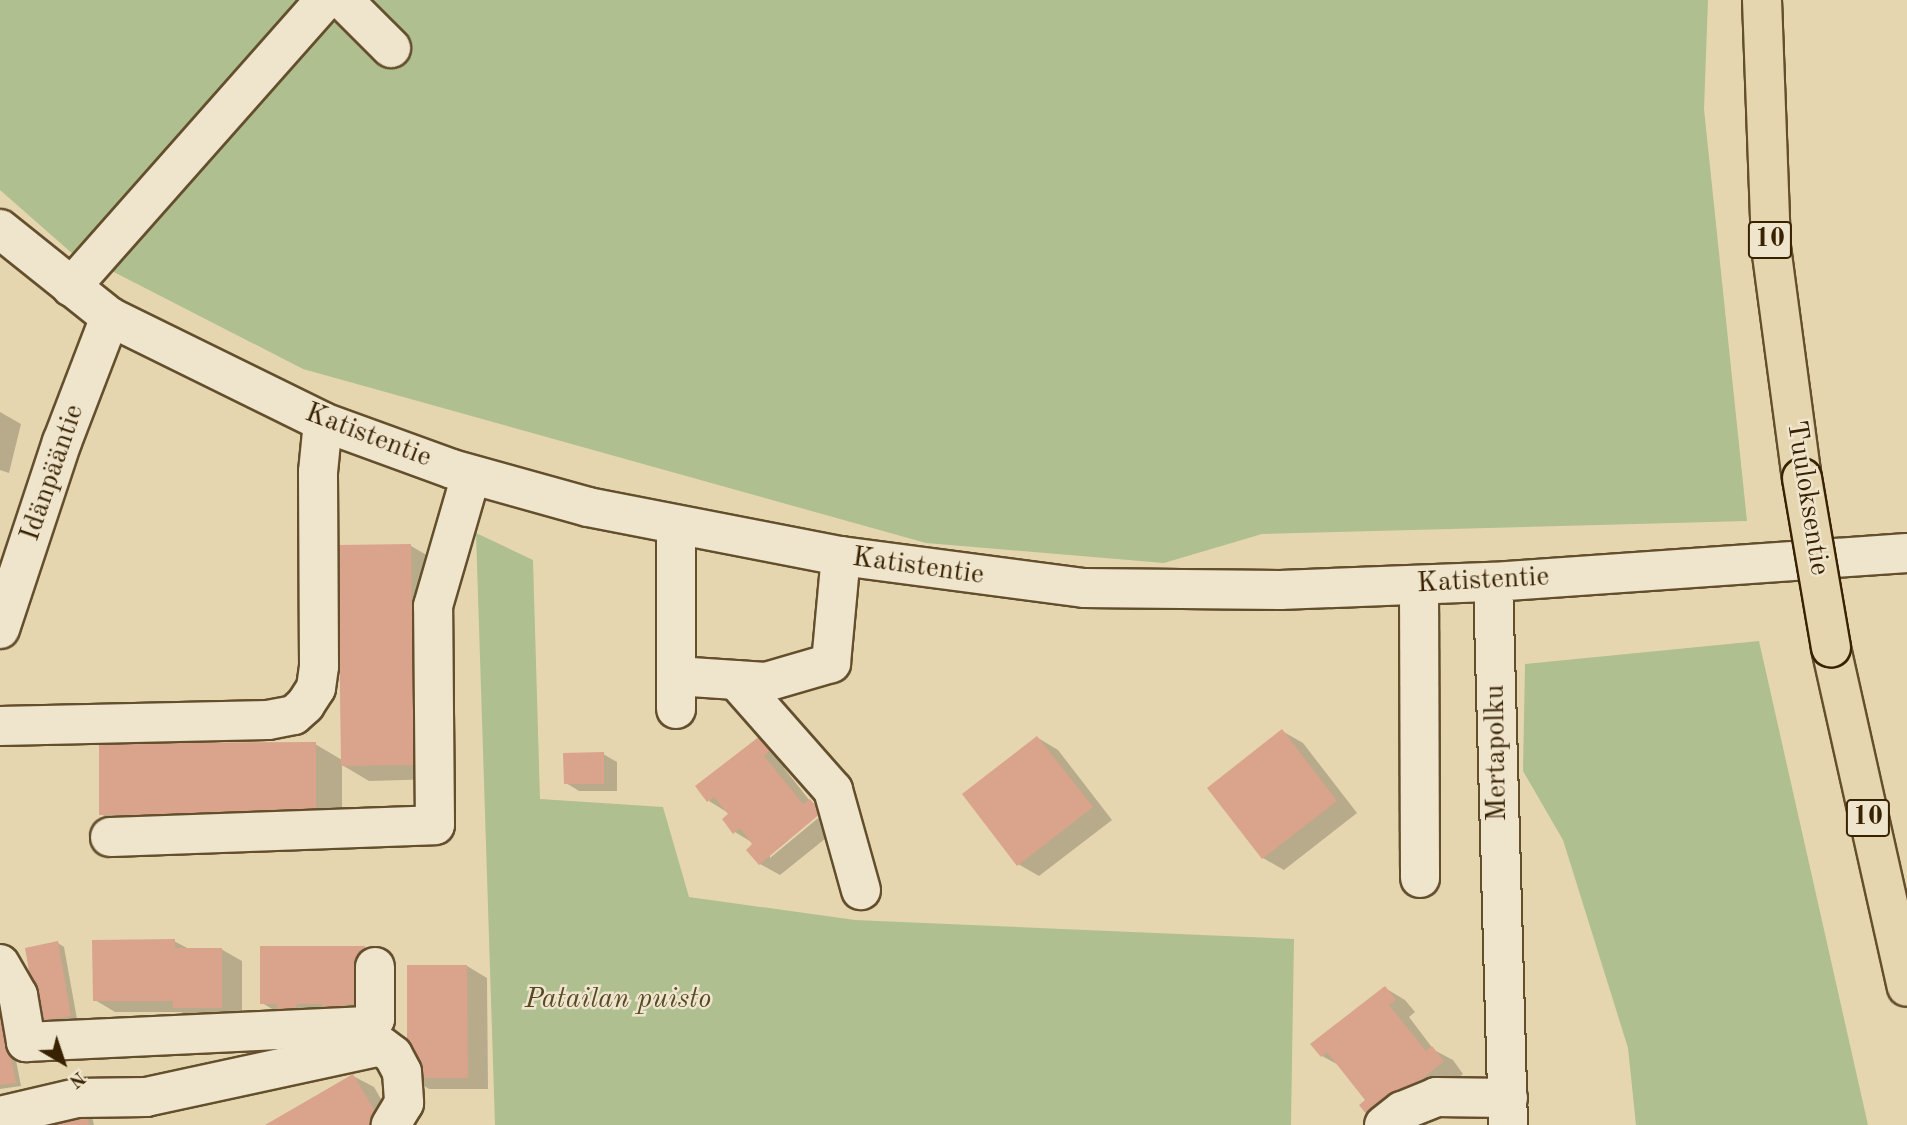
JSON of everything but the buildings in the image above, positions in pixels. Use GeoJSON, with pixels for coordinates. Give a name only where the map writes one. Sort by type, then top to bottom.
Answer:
{"type":"FeatureCollection","features":[{"type":"Feature","properties":{"kind":"highway","name":"Tuuloksentie"},"geometry":{"type":"LineString","coordinates":[[1762,0],[1771,247],[1802,478],[1830,648],[1907,988]]}},
{"type":"Feature","properties":{"kind":"street"},"geometry":{"type":"LineString","coordinates":[[71,287],[325,0]]}},
{"type":"Feature","properties":{"kind":"street"},"geometry":{"type":"LineString","coordinates":[[343,0],[391,48]]}},
{"type":"Feature","properties":{"kind":"street","name":"Katistentie"},"geometry":{"type":"LineString","coordinates":[[0,229],[110,317],[323,422],[471,475],[676,527],[841,556],[1084,587],[1280,590],[1493,582],[1907,553]]}},
{"type":"Feature","properties":{"kind":"street","name":"Idänpääntie"},"geometry":{"type":"LineString","coordinates":[[0,629],[62,442],[110,317]]}},
{"type":"Feature","properties":{"kind":"street"},"geometry":{"type":"LineString","coordinates":[[0,726],[268,720],[294,715],[305,705],[316,688],[319,666],[318,472],[323,422]]}},
{"type":"Feature","properties":{"kind":"street"},"geometry":{"type":"LineString","coordinates":[[110,837],[435,825],[433,606],[471,475]]}},
{"type":"Feature","properties":{"kind":"street"},"geometry":{"type":"LineString","coordinates":[[676,527],[676,693],[736,680],[766,682],[831,663],[841,556]]}},
{"type":"Feature","properties":{"kind":"street","name":"Mertapolku"},"geometry":{"type":"LineString","coordinates":[[1493,582],[1508,1112]]}},
{"type":"Feature","properties":{"kind":"street"},"geometry":{"type":"LineString","coordinates":[[1419,585],[1420,878]]}},
{"type":"Feature","properties":{"kind":"street"},"geometry":{"type":"LineString","coordinates":[[736,680],[833,790],[861,890]]}},
{"type":"Feature","properties":{"kind":"street"},"geometry":{"type":"LineString","coordinates":[[0,964],[18,995],[26,1042],[368,1026],[375,1019],[375,967]]}},
{"type":"Feature","properties":{"kind":"street"},"geometry":{"type":"LineString","coordinates":[[23,1117],[77,1098],[146,1097],[381,1046],[402,1072],[404,1103],[391,1125]]}},
{"type":"Feature","properties":{"kind":"street"},"geometry":{"type":"LineString","coordinates":[[1384,1125],[1402,1111],[1436,1097],[1508,1112]]}},
{"type":"Feature","properties":{"kind":"green space"},"geometry":{"type":"Polygon","coordinates":[[[0,0],[298,0],[74,255],[0,190],[0,0]]]}},
{"type":"Feature","properties":{"kind":"green space"},"geometry":{"type":"Polygon","coordinates":[[[350,0],[1708,0],[1704,109],[1747,521],[1262,534],[1164,563],[926,543],[303,369],[108,269],[350,0]]]}},
{"type":"Feature","properties":{"kind":"green space","name":"Patailan puisto"},"geometry":{"type":"Polygon","coordinates":[[[476,533],[533,560],[540,799],[663,807],[689,897],[855,920],[1294,939],[1291,1125],[495,1125],[476,533]]]}},
{"type":"Feature","properties":{"kind":"green space"},"geometry":{"type":"Polygon","coordinates":[[[1759,641],[1868,1125],[1636,1125],[1628,1048],[1563,840],[1523,771],[1525,664],[1759,641]]]}}]}
